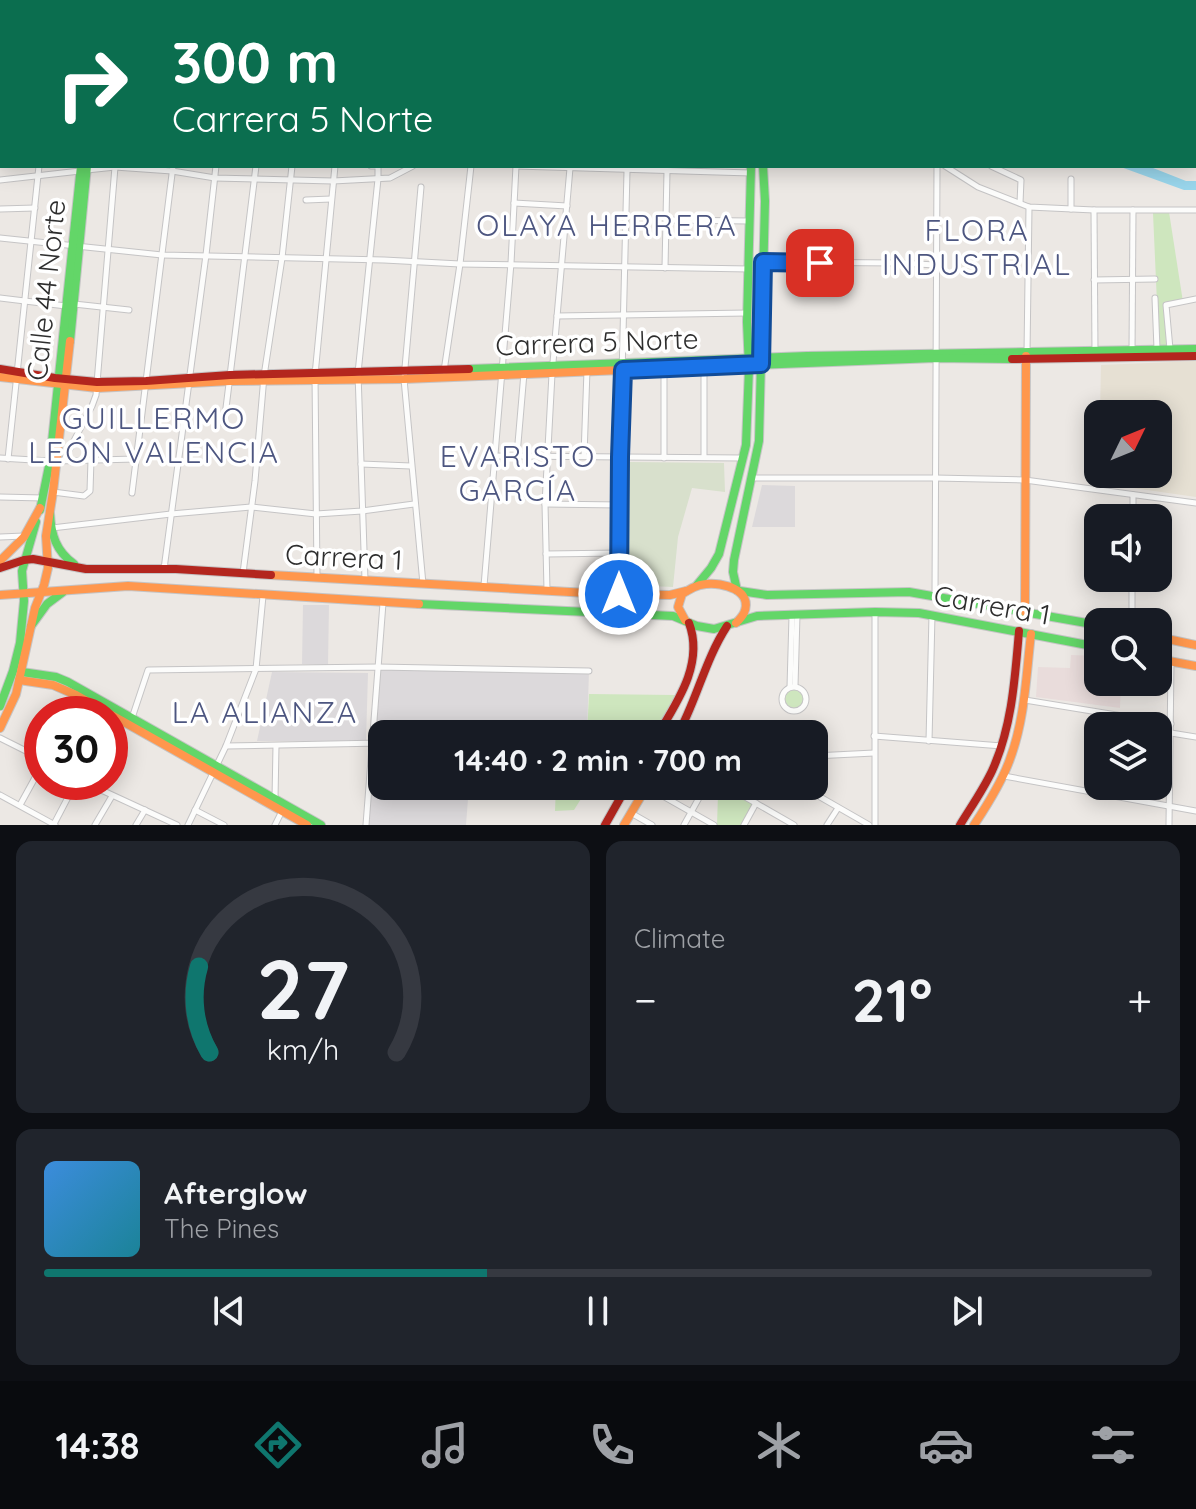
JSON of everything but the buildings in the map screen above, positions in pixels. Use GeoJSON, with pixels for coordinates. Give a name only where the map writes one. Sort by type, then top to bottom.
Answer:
{"type":"FeatureCollection","features":[{"type":"Feature","properties":{"kind":"main road","name":"Calle 44 Norte"},"geometry":{"type":"LineString","coordinates":[[0,728],[21,676],[48,561],[46,536],[57,461],[84,168]]}},
{"type":"Feature","properties":{"kind":"main road"},"geometry":{"type":"LineString","coordinates":[[666,720],[680,697],[696,640],[678,604],[686,591],[697,585],[711,568],[719,554],[743,458],[762,321],[763,168]]}},
{"type":"Feature","properties":{"kind":"main road"},"geometry":{"type":"LineString","coordinates":[[687,720],[711,651],[743,615],[745,608],[734,577],[734,560],[761,420],[761,381],[749,343],[747,317],[751,170]]}},
{"type":"Feature","properties":{"kind":"main road"},"geometry":{"type":"LineString","coordinates":[[747,317],[749,327],[755,329],[762,321]]}},
{"type":"Feature","properties":{"kind":"main road","name":"Carrera 5 Norte"},"geometry":{"type":"LineString","coordinates":[[0,369],[17,375],[97,385],[755,361],[1170,353],[1196,349]]}},
{"type":"Feature","properties":{"kind":"main road","name":"Carrera 5 Norte"},"geometry":{"type":"LineString","coordinates":[[1132,354],[1157,350],[1196,356]]}},
{"type":"Feature","properties":{"kind":"main road"},"geometry":{"type":"LineString","coordinates":[[1025,612],[1026,356]]}},
{"type":"Feature","properties":{"kind":"main road","name":"Carrera 5 Norte"},"geometry":{"type":"LineString","coordinates":[[664,365],[704,366],[755,361]]}},
{"type":"Feature","properties":{"kind":"main road","name":"Carrera 5 Norte"},"geometry":{"type":"LineString","coordinates":[[0,377],[17,375]]}},
{"type":"Feature","properties":{"kind":"main road"},"geometry":{"type":"LineString","coordinates":[[747,416],[750,409],[755,408],[760,412],[761,420]]}},
{"type":"Feature","properties":{"kind":"main road","name":"Calle 44 Norte"},"geometry":{"type":"LineString","coordinates":[[0,706],[20,643],[24,560],[57,461]]}},
{"type":"Feature","properties":{"kind":"main road"},"geometry":{"type":"LineString","coordinates":[[0,561],[25,536],[42,503]]}},
{"type":"Feature","properties":{"kind":"main road"},"geometry":{"type":"LineString","coordinates":[[50,513],[53,541],[60,552],[76,566],[86,569]]}},
{"type":"Feature","properties":{"kind":"main road","name":"Carrera 1"},"geometry":{"type":"LineString","coordinates":[[0,568],[24,560],[48,561],[86,569],[164,569],[547,591],[670,595],[686,591]]}},
{"type":"Feature","properties":{"kind":"main road"},"geometry":{"type":"LineString","coordinates":[[697,585],[720,583],[739,591]]}},
{"type":"Feature","properties":{"kind":"main road","name":"Carrera 1"},"geometry":{"type":"LineString","coordinates":[[0,595],[128,586],[383,603],[673,616],[687,622]]}},
{"type":"Feature","properties":{"kind":"main road"},"geometry":{"type":"LineString","coordinates":[[31,626],[47,604],[65,591]]}},
{"type":"Feature","properties":{"kind":"main road","name":"Carrera 1"},"geometry":{"type":"LineString","coordinates":[[739,591],[767,595],[909,592],[1084,623]]}},
{"type":"Feature","properties":{"kind":"main road","name":"Carrera 1"},"geometry":{"type":"LineString","coordinates":[[731,625],[757,616],[875,612],[932,615],[1084,644]]}},
{"type":"Feature","properties":{"kind":"main road"},"geometry":{"type":"LineString","coordinates":[[687,622],[706,628],[731,625]]}},
{"type":"Feature","properties":{"kind":"main road"},"geometry":{"type":"LineString","coordinates":[[960,825],[992,771],[1002,746],[1019,631]]}},
{"type":"Feature","properties":{"kind":"main road"},"geometry":{"type":"LineString","coordinates":[[974,825],[1004,776],[1019,729],[1031,634]]}},
{"type":"Feature","properties":{"kind":"main road"},"geometry":{"type":"LineString","coordinates":[[1172,640],[1196,645]]}},
{"type":"Feature","properties":{"kind":"main road"},"geometry":{"type":"LineString","coordinates":[[1017,656],[1022,653],[1028,658]]}},
{"type":"Feature","properties":{"kind":"main road"},"geometry":{"type":"LineString","coordinates":[[1172,661],[1196,666]]}},
{"type":"Feature","properties":{"kind":"main road"},"geometry":{"type":"LineString","coordinates":[[21,676],[54,681],[131,721],[307,825]]}},
{"type":"Feature","properties":{"kind":"main road"},"geometry":{"type":"LineString","coordinates":[[215,769],[321,825]]}},
{"type":"Feature","properties":{"kind":"main road"},"geometry":{"type":"LineString","coordinates":[[605,825],[619,800]]}},
{"type":"Feature","properties":{"kind":"main road"},"geometry":{"type":"LineString","coordinates":[[624,825],[639,800]]}},
{"type":"Feature","properties":{"kind":"street"},"geometry":{"type":"LineString","coordinates":[[8,459],[39,168]]}},
{"type":"Feature","properties":{"kind":"street"},"geometry":{"type":"LineString","coordinates":[[0,182],[84,168]]}},
{"type":"Feature","properties":{"kind":"street"},"geometry":{"type":"LineString","coordinates":[[57,461],[92,406],[97,385],[115,168]]}},
{"type":"Feature","properties":{"kind":"street"},"geometry":{"type":"LineString","coordinates":[[132,493],[173,168],[215,178],[333,181],[378,179],[409,168]]}},
{"type":"Feature","properties":{"kind":"street"},"geometry":{"type":"LineString","coordinates":[[164,569],[216,168]]}},
{"type":"Feature","properties":{"kind":"street"},"geometry":{"type":"LineString","coordinates":[[224,424],[256,168]]}},
{"type":"Feature","properties":{"kind":"street"},"geometry":{"type":"LineString","coordinates":[[243,573],[264,378],[292,168]]}},
{"type":"Feature","properties":{"kind":"street"},"geometry":{"type":"LineString","coordinates":[[317,578],[315,377],[335,168]]}},
{"type":"Feature","properties":{"kind":"street"},"geometry":{"type":"LineString","coordinates":[[365,581],[358,376],[378,168]]}},
{"type":"Feature","properties":{"kind":"street"},"geometry":{"type":"LineString","coordinates":[[444,374],[471,168]]}},
{"type":"Feature","properties":{"kind":"street"},"geometry":{"type":"LineString","coordinates":[[483,587],[511,263],[516,168]]}},
{"type":"Feature","properties":{"kind":"street"},"geometry":{"type":"LineString","coordinates":[[547,591],[547,456],[570,168],[751,170]]}},
{"type":"Feature","properties":{"kind":"street"},"geometry":{"type":"LineString","coordinates":[[935,596],[937,168]]}},
{"type":"Feature","properties":{"kind":"street"},"geometry":{"type":"LineString","coordinates":[[948,168],[978,187],[1029,207],[1196,210]]}},
{"type":"Feature","properties":{"kind":"street"},"geometry":{"type":"LineString","coordinates":[[996,168],[1019,178],[1020,203]]}},
{"type":"Feature","properties":{"kind":"street"},"geometry":{"type":"LineString","coordinates":[[619,594],[627,171]]}},
{"type":"Feature","properties":{"kind":"street"},"geometry":{"type":"LineString","coordinates":[[665,268],[667,171]]}},
{"type":"Feature","properties":{"kind":"street"},"geometry":{"type":"LineString","coordinates":[[1071,179],[1071,209]]}},
{"type":"Feature","properties":{"kind":"street"},"geometry":{"type":"LineString","coordinates":[[421,187],[404,376],[423,584]]}},
{"type":"Feature","properties":{"kind":"street"},"geometry":{"type":"LineString","coordinates":[[306,200],[331,199]]}},
{"type":"Feature","properties":{"kind":"street"},"geometry":{"type":"LineString","coordinates":[[514,203],[567,206]]}},
{"type":"Feature","properties":{"kind":"street"},"geometry":{"type":"LineString","coordinates":[[1026,356],[1029,207]]}},
{"type":"Feature","properties":{"kind":"street"},"geometry":{"type":"LineString","coordinates":[[0,209],[35,208]]}},
{"type":"Feature","properties":{"kind":"street"},"geometry":{"type":"LineString","coordinates":[[1094,210],[1095,354]]}},
{"type":"Feature","properties":{"kind":"street"},"geometry":{"type":"LineString","coordinates":[[1132,354],[1133,210]]}},
{"type":"Feature","properties":{"kind":"street"},"geometry":{"type":"LineString","coordinates":[[666,220],[750,221]]}},
{"type":"Feature","properties":{"kind":"street"},"geometry":{"type":"LineString","coordinates":[[0,238],[162,255],[749,269]]}},
{"type":"Feature","properties":{"kind":"street"},"geometry":{"type":"LineString","coordinates":[[763,262],[935,265]]}},
{"type":"Feature","properties":{"kind":"street"},"geometry":{"type":"LineString","coordinates":[[1094,280],[1155,279]]}},
{"type":"Feature","properties":{"kind":"street"},"geometry":{"type":"LineString","coordinates":[[0,298],[129,310]]}},
{"type":"Feature","properties":{"kind":"street"},"geometry":{"type":"LineString","coordinates":[[1155,298],[1157,350]]}},
{"type":"Feature","properties":{"kind":"street"},"geometry":{"type":"LineString","coordinates":[[1170,353],[1166,305],[1196,299]]}},
{"type":"Feature","properties":{"kind":"street"},"geometry":{"type":"LineString","coordinates":[[557,316],[747,317]]}},
{"type":"Feature","properties":{"kind":"street"},"geometry":{"type":"LineString","coordinates":[[664,365],[664,458]]}},
{"type":"Feature","properties":{"kind":"street"},"geometry":{"type":"LineString","coordinates":[[704,366],[704,457]]}},
{"type":"Feature","properties":{"kind":"street"},"geometry":{"type":"LineString","coordinates":[[584,456],[587,368]]}},
{"type":"Feature","properties":{"kind":"street"},"geometry":{"type":"LineString","coordinates":[[517,455],[524,371]]}},
{"type":"Feature","properties":{"kind":"street"},"geometry":{"type":"LineString","coordinates":[[494,456],[743,458]]}},
{"type":"Feature","properties":{"kind":"street"},"geometry":{"type":"LineString","coordinates":[[0,458],[57,461],[136,459]]}},
{"type":"Feature","properties":{"kind":"street"},"geometry":{"type":"LineString","coordinates":[[53,492],[88,495],[91,460]]}},
{"type":"Feature","properties":{"kind":"street"},"geometry":{"type":"LineString","coordinates":[[361,464],[411,466]]}},
{"type":"Feature","properties":{"kind":"street"},"geometry":{"type":"LineString","coordinates":[[752,478],[1025,480],[1196,503]]}},
{"type":"Feature","properties":{"kind":"street"},"geometry":{"type":"LineString","coordinates":[[1133,495],[1133,504]]}},
{"type":"Feature","properties":{"kind":"street"},"geometry":{"type":"LineString","coordinates":[[0,497],[42,503]]}},
{"type":"Feature","properties":{"kind":"street"},"geometry":{"type":"LineString","coordinates":[[51,529],[251,507],[316,514],[414,504]]}},
{"type":"Feature","properties":{"kind":"street"},"geometry":{"type":"LineString","coordinates":[[545,504],[620,505]]}},
{"type":"Feature","properties":{"kind":"street"},"geometry":{"type":"LineString","coordinates":[[0,537],[25,536]]}},
{"type":"Feature","properties":{"kind":"street"},"geometry":{"type":"LineString","coordinates":[[546,554],[620,553]]}},
{"type":"Feature","properties":{"kind":"street"},"geometry":{"type":"LineString","coordinates":[[188,825],[226,746],[256,669],[263,596]]}},
{"type":"Feature","properties":{"kind":"street"},"geometry":{"type":"LineString","coordinates":[[375,720],[383,603]]}},
{"type":"Feature","properties":{"kind":"street"},"geometry":{"type":"LineString","coordinates":[[825,800],[872,825],[875,612]]}},
{"type":"Feature","properties":{"kind":"street"},"geometry":{"type":"LineString","coordinates":[[793,687],[794,615]]}},
{"type":"Feature","properties":{"kind":"street"},"geometry":{"type":"LineString","coordinates":[[929,741],[932,615]]}},
{"type":"Feature","properties":{"kind":"street"},"geometry":{"type":"LineString","coordinates":[[131,721],[148,670],[378,667],[589,671]]}},
{"type":"Feature","properties":{"kind":"street"},"geometry":{"type":"LineString","coordinates":[[793,687],[804,691],[807,700],[796,711],[788,709],[782,702],[783,693],[793,687]]}},
{"type":"Feature","properties":{"kind":"street"},"geometry":{"type":"LineString","coordinates":[[1025,700],[1098,712]]}},
{"type":"Feature","properties":{"kind":"street"},"geometry":{"type":"LineString","coordinates":[[1172,733],[1196,737]]}},
{"type":"Feature","properties":{"kind":"street"},"geometry":{"type":"LineString","coordinates":[[874,736],[1002,746]]}},
{"type":"Feature","properties":{"kind":"street"},"geometry":{"type":"LineString","coordinates":[[0,738],[24,752]]}},
{"type":"Feature","properties":{"kind":"street"},"geometry":{"type":"LineString","coordinates":[[226,746],[368,743]]}},
{"type":"Feature","properties":{"kind":"street"},"geometry":{"type":"LineString","coordinates":[[275,799],[276,746]]}},
{"type":"Feature","properties":{"kind":"street"},"geometry":{"type":"LineString","coordinates":[[828,755],[874,753]]}},
{"type":"Feature","properties":{"kind":"street"},"geometry":{"type":"LineString","coordinates":[[1004,776],[1196,811]]}},
{"type":"Feature","properties":{"kind":"street"},"geometry":{"type":"LineString","coordinates":[[0,795],[54,825],[67,800]]}},
{"type":"Feature","properties":{"kind":"street"},"geometry":{"type":"LineString","coordinates":[[20,805],[24,797]]}},
{"type":"Feature","properties":{"kind":"street"},"geometry":{"type":"LineString","coordinates":[[95,825],[110,800]]}},
{"type":"Feature","properties":{"kind":"street"},"geometry":{"type":"LineString","coordinates":[[121,800],[177,825]]}},
{"type":"Feature","properties":{"kind":"street"},"geometry":{"type":"LineString","coordinates":[[366,825],[368,800]]}},
{"type":"Feature","properties":{"kind":"street"},"geometry":{"type":"LineString","coordinates":[[671,800],[714,825]]}},
{"type":"Feature","properties":{"kind":"street"},"geometry":{"type":"LineString","coordinates":[[684,825],[697,800]]}},
{"type":"Feature","properties":{"kind":"street"},"geometry":{"type":"LineString","coordinates":[[751,800],[794,825]]}},
{"type":"Feature","properties":{"kind":"street"},"geometry":{"type":"LineString","coordinates":[[1169,825],[1170,800]]}},
{"type":"Feature","properties":{"kind":"street"},"geometry":{"type":"LineString","coordinates":[[744,825],[756,803]]}},
{"type":"Feature","properties":{"kind":"street"},"geometry":{"type":"LineString","coordinates":[[827,825],[838,808]]}},
{"type":"Feature","properties":{"kind":"street"},"geometry":{"type":"LineString","coordinates":[[136,825],[145,810]]}},
{"type":"Feature","properties":{"kind":"street"},"geometry":{"type":"LineString","coordinates":[[195,810],[224,825]]}},
{"type":"Feature","properties":{"kind":"street"},"geometry":{"type":"LineString","coordinates":[[275,825],[282,811]]}},
{"type":"Feature","properties":{"kind":"street"},"geometry":{"type":"LineString","coordinates":[[631,813],[652,825]]}},
{"type":"Feature","properties":{"kind":"shaded area"},"geometry":{"type":"Polygon","coordinates":[[[1196,361],[1196,497],[1133,488],[1172,488],[1172,400],[1100,400],[1101,365],[1196,361]]]}},
{"type":"Feature","properties":{"kind":"shaded area"},"geometry":{"type":"Polygon","coordinates":[[[762,485],[795,486],[795,527],[752,527],[762,485]]]}},
{"type":"Feature","properties":{"kind":"shaded area"},"geometry":{"type":"Polygon","coordinates":[[[303,605],[329,605],[328,665],[302,664],[303,605]]]}},
{"type":"Feature","properties":{"kind":"shaded area"},"geometry":{"type":"Polygon","coordinates":[[[1071,655],[1084,655],[1084,696],[1120,696],[1120,708],[1036,697],[1038,667],[1070,668],[1071,655]]]}},
{"type":"Feature","properties":{"kind":"shaded area"},"geometry":{"type":"Polygon","coordinates":[[[378,667],[589,671],[587,720],[374,720],[378,667]]]}},
{"type":"Feature","properties":{"kind":"shaded area"},"geometry":{"type":"Polygon","coordinates":[[[272,672],[368,673],[366,741],[257,741],[272,672]]]}},
{"type":"Feature","properties":{"kind":"shaded area"},"geometry":{"type":"Polygon","coordinates":[[[368,799],[468,800],[466,825],[366,825],[368,799]]]}},
{"type":"Feature","properties":{"kind":"green space"},"geometry":{"type":"Polygon","coordinates":[[[1169,212],[1183,302],[1166,306],[1170,347],[1159,348],[1153,213],[1169,212]]]}},
{"type":"Feature","properties":{"kind":"green space"},"geometry":{"type":"Polygon","coordinates":[[[629,462],[724,463],[725,492],[692,488],[678,537],[673,587],[627,585],[629,462]]]}},
{"type":"Feature","properties":{"kind":"green space"},"geometry":{"type":"Polygon","coordinates":[[[792,615],[795,686],[806,698],[804,706],[795,710],[783,705],[782,695],[790,687],[792,615]]]}},
{"type":"Feature","properties":{"kind":"green space"},"geometry":{"type":"Polygon","coordinates":[[[589,694],[680,697],[666,720],[588,720],[589,694]]]}},
{"type":"Feature","properties":{"kind":"green space"},"geometry":{"type":"Polygon","coordinates":[[[555,800],[580,800],[574,810],[555,811],[555,800]]]}},
{"type":"Feature","properties":{"kind":"green space"},"geometry":{"type":"Polygon","coordinates":[[[718,800],[751,800],[756,803],[744,825],[717,825],[718,800]]]}},
{"type":"Feature","properties":{"kind":"water"},"geometry":{"type":"Polygon","coordinates":[[[1124,168],[1153,168],[1186,181],[1196,181],[1196,190],[1184,190],[1124,168]]]}},
{"type":"Feature","properties":{"kind":"traffic: fast"},"geometry":{"type":"LineString","coordinates":[[40,510],[50,461],[81,168]]}},
{"type":"Feature","properties":{"kind":"traffic: fast"},"geometry":{"type":"LineString","coordinates":[[70,341],[87,168]]}},
{"type":"Feature","properties":{"kind":"traffic: fast"},"geometry":{"type":"LineString","coordinates":[[697,585],[719,554],[746,445],[751,168]]}},
{"type":"Feature","properties":{"kind":"traffic: fast"},"geometry":{"type":"LineString","coordinates":[[737,590],[734,560],[759,441],[763,168]]}},
{"type":"Feature","properties":{"kind":"traffic: fast"},"geometry":{"type":"LineString","coordinates":[[469,369],[807,356],[1196,349]]}},
{"type":"Feature","properties":{"kind":"traffic: fast"},"geometry":{"type":"LineString","coordinates":[[622,370],[935,358],[1012,359]]}},
{"type":"Feature","properties":{"kind":"traffic: fast"},"geometry":{"type":"LineString","coordinates":[[50,513],[56,542],[74,564]]}},
{"type":"Feature","properties":{"kind":"traffic: fast"},"geometry":{"type":"LineString","coordinates":[[0,706],[20,643],[24,601],[22,571],[36,522]]}},
{"type":"Feature","properties":{"kind":"traffic: fast"},"geometry":{"type":"LineString","coordinates":[[740,591],[767,595],[909,592],[1084,623]]}},
{"type":"Feature","properties":{"kind":"traffic: fast"},"geometry":{"type":"LineString","coordinates":[[31,626],[47,604],[63,592]]}},
{"type":"Feature","properties":{"kind":"traffic: fast"},"geometry":{"type":"LineString","coordinates":[[419,604],[673,616],[714,629],[757,616],[919,613],[1084,644]]}},
{"type":"Feature","properties":{"kind":"traffic: fast"},"geometry":{"type":"LineString","coordinates":[[22,672],[68,682],[321,825]]}},
{"type":"Feature","properties":{"kind":"traffic: slow"},"geometry":{"type":"LineString","coordinates":[[0,728],[16,694],[35,608],[48,568],[46,536],[70,341]]}},
{"type":"Feature","properties":{"kind":"traffic: slow"},"geometry":{"type":"LineString","coordinates":[[1025,612],[1026,356]]}},
{"type":"Feature","properties":{"kind":"traffic: slow"},"geometry":{"type":"LineString","coordinates":[[0,377],[97,388],[230,381],[404,379],[622,370]]}},
{"type":"Feature","properties":{"kind":"traffic: slow"},"geometry":{"type":"LineString","coordinates":[[0,561],[24,537],[40,508]]}},
{"type":"Feature","properties":{"kind":"traffic: slow"},"geometry":{"type":"LineString","coordinates":[[271,575],[605,594],[670,595],[686,591]]}},
{"type":"Feature","properties":{"kind":"traffic: slow"},"geometry":{"type":"LineString","coordinates":[[685,620],[678,607],[682,594],[696,586],[713,584],[735,589],[745,598],[744,613],[736,623]]}},
{"type":"Feature","properties":{"kind":"traffic: slow"},"geometry":{"type":"LineString","coordinates":[[0,595],[128,586],[419,604]]}},
{"type":"Feature","properties":{"kind":"traffic: slow"},"geometry":{"type":"LineString","coordinates":[[974,825],[999,784],[1015,744],[1031,634]]}},
{"type":"Feature","properties":{"kind":"traffic: slow"},"geometry":{"type":"LineString","coordinates":[[1172,640],[1196,645]]}},
{"type":"Feature","properties":{"kind":"traffic: slow"},"geometry":{"type":"LineString","coordinates":[[1172,662],[1196,666]]}},
{"type":"Feature","properties":{"kind":"traffic: slow"},"geometry":{"type":"LineString","coordinates":[[19,680],[53,685],[76,695],[307,825]]}},
{"type":"Feature","properties":{"kind":"traffic: slow"},"geometry":{"type":"LineString","coordinates":[[624,825],[639,800]]}},
{"type":"Feature","properties":{"kind":"traffic: jam"},"geometry":{"type":"LineString","coordinates":[[1012,359],[1196,356]]}},
{"type":"Feature","properties":{"kind":"traffic: jam"},"geometry":{"type":"LineString","coordinates":[[0,369],[97,382],[469,369]]}},
{"type":"Feature","properties":{"kind":"traffic: jam"},"geometry":{"type":"LineString","coordinates":[[0,568],[33,559],[86,569],[176,569],[271,575]]}},
{"type":"Feature","properties":{"kind":"traffic: jam"},"geometry":{"type":"LineString","coordinates":[[666,720],[681,695],[691,667],[693,638],[689,623]]}},
{"type":"Feature","properties":{"kind":"traffic: jam"},"geometry":{"type":"LineString","coordinates":[[685,720],[727,626]]}},
{"type":"Feature","properties":{"kind":"traffic: jam"},"geometry":{"type":"LineString","coordinates":[[960,825],[999,754],[1012,702],[1019,631]]}},
{"type":"Feature","properties":{"kind":"traffic: jam"},"geometry":{"type":"LineString","coordinates":[[605,825],[619,800]]}},
{"type":"Feature","properties":{"kind":"district","name":"OLAYA HERRERA"},"geometry":{"type":"Point","coordinates":[607,226]}},
{"type":"Feature","properties":{"kind":"district","name":"FLORA INDUSTRIAL"},"geometry":{"type":"Point","coordinates":[977,248]}},
{"type":"Feature","properties":{"kind":"district","name":"GUILLERMO LEÓN VALENCIA"},"geometry":{"type":"Point","coordinates":[154,436]}},
{"type":"Feature","properties":{"kind":"district","name":"EVARISTO GARCÍA"},"geometry":{"type":"Point","coordinates":[518,474]}},
{"type":"Feature","properties":{"kind":"district","name":"LA ALIANZA"},"geometry":{"type":"Point","coordinates":[265,713]}},
{"type":"Feature","properties":{"kind":"route"},"geometry":{"type":"LineString","coordinates":[[619,594],[623,370],[761,364],[763,262],[820,263]]}}]}
